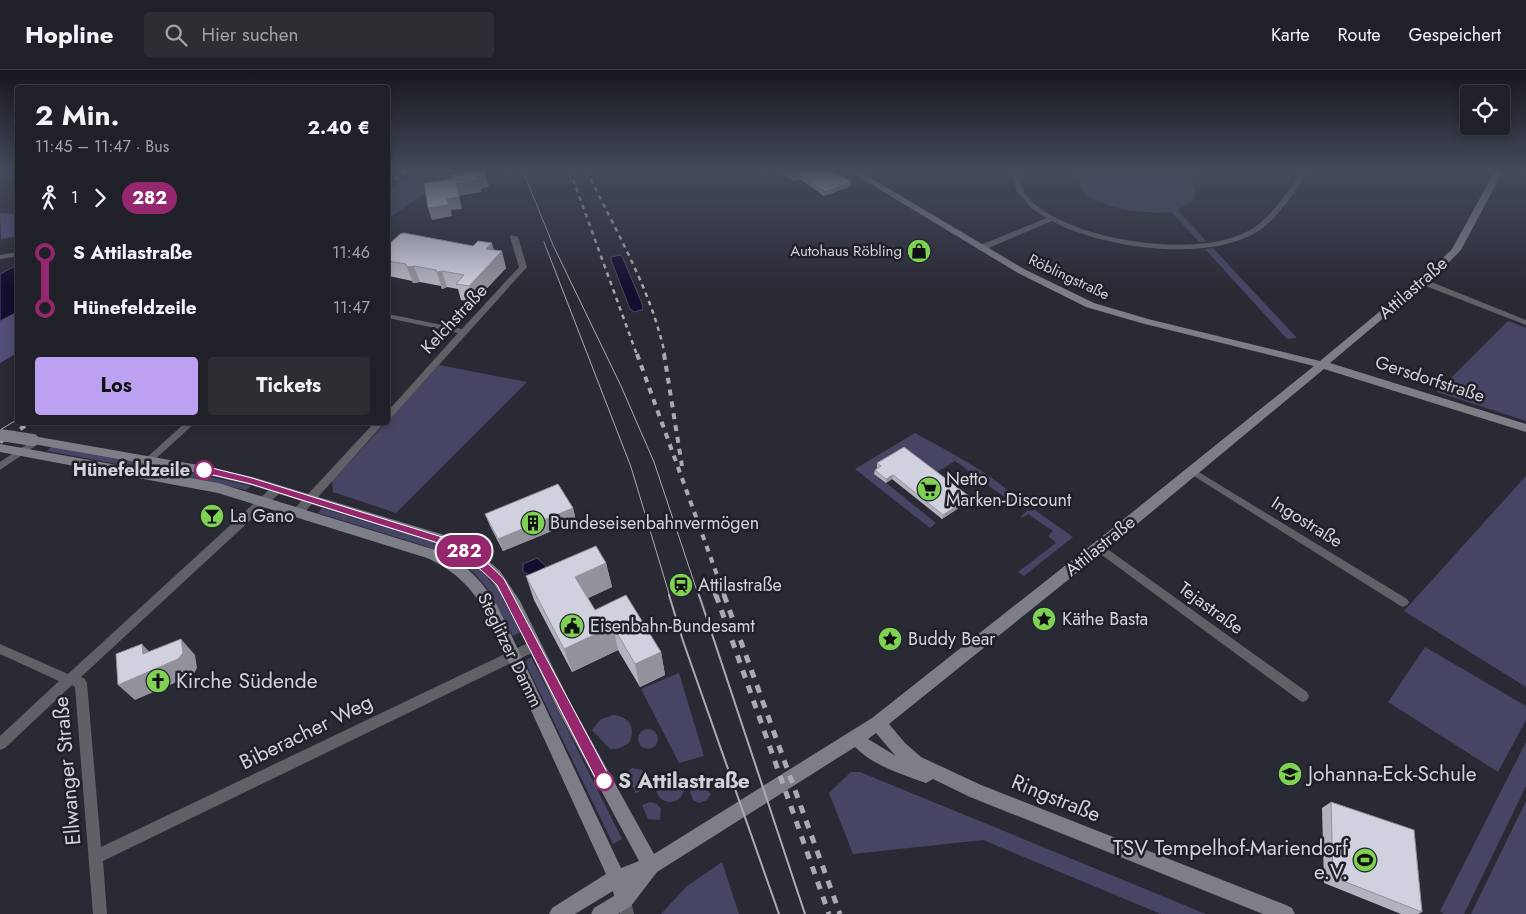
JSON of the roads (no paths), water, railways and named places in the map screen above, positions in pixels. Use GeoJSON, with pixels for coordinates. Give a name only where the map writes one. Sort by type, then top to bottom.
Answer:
{"type":"FeatureCollection","features":[{"type":"Feature","properties":{"kind":"main road","name":"Röblingstraße"},"geometry":{"type":"LineString","coordinates":[[918,210],[1055,289],[1103,310],[1324,364]]}},
{"type":"Feature","properties":{"kind":"main road","name":"Attilastraße"},"geometry":{"type":"LineString","coordinates":[[558,914],[617,878],[651,866],[878,723],[1192,472],[1421,282],[1453,253],[1477,210]]}},
{"type":"Feature","properties":{"kind":"main road","name":"Gersdorfstraße"},"geometry":{"type":"LineString","coordinates":[[1324,364],[1526,428]]}},
{"type":"Feature","properties":{"kind":"main road","name":"Steglitzer Damm"},"geometry":{"type":"LineString","coordinates":[[0,435],[204,470],[311,499],[445,542],[476,558],[501,582],[576,730],[651,866]]}},
{"type":"Feature","properties":{"kind":"main road","name":"Steglitzer Damm"},"geometry":{"type":"LineString","coordinates":[[0,448],[218,488],[298,511],[432,554],[449,562],[467,575],[480,588],[515,656],[617,878],[626,907]]}},
{"type":"Feature","properties":{"kind":"main road","name":"Ringstraße"},"geometry":{"type":"LineString","coordinates":[[878,723],[915,762],[976,791]]}},
{"type":"Feature","properties":{"kind":"main road","name":"Ringstraße"},"geometry":{"type":"LineString","coordinates":[[856,738],[877,755],[915,771],[976,791],[1286,914]]}},
{"type":"Feature","properties":{"kind":"main road","name":"Attilastraße"},"geometry":{"type":"LineString","coordinates":[[600,914],[626,907],[651,866]]}},
{"type":"Feature","properties":{"kind":"street"},"geometry":{"type":"LineString","coordinates":[[1040,210],[1078,230],[1124,243],[1162,247],[1207,245],[1236,238],[1261,226],[1274,210]]}},
{"type":"Feature","properties":{"kind":"street"},"geometry":{"type":"LineString","coordinates":[[981,248],[1052,218]]}},
{"type":"Feature","properties":{"kind":"street","name":"Kelchstraße"},"geometry":{"type":"LineString","coordinates":[[390,414],[524,267],[514,236]]}},
{"type":"Feature","properties":{"kind":"street"},"geometry":{"type":"LineString","coordinates":[[0,257],[15,254]]}},
{"type":"Feature","properties":{"kind":"street"},"geometry":{"type":"LineString","coordinates":[[1421,282],[1526,323]]}},
{"type":"Feature","properties":{"kind":"street"},"geometry":{"type":"LineString","coordinates":[[390,316],[465,332]]}},
{"type":"Feature","properties":{"kind":"street"},"geometry":{"type":"LineString","coordinates":[[136,472],[189,425]]}},
{"type":"Feature","properties":{"kind":"street"},"geometry":{"type":"LineString","coordinates":[[298,511],[378,425]]}},
{"type":"Feature","properties":{"kind":"street"},"geometry":{"type":"LineString","coordinates":[[0,467],[18,450],[35,440]]}},
{"type":"Feature","properties":{"kind":"street","name":"Ingostraße"},"geometry":{"type":"LineString","coordinates":[[1192,472],[1403,602]]}},
{"type":"Feature","properties":{"kind":"street"},"geometry":{"type":"LineString","coordinates":[[0,744],[277,489]]}},
{"type":"Feature","properties":{"kind":"street","name":"Tejastraße"},"geometry":{"type":"LineString","coordinates":[[1099,547],[1303,696]]}},
{"type":"Feature","properties":{"kind":"street","name":"Biberacher Weg"},"geometry":{"type":"LineString","coordinates":[[95,857],[534,646]]}},
{"type":"Feature","properties":{"kind":"street","name":"Ellwanger Straße"},"geometry":{"type":"LineString","coordinates":[[0,649],[81,683],[100,914]]}},
{"type":"Feature","properties":{"kind":"tram line"},"geometry":{"type":"LineString","coordinates":[[539,210],[553,245],[621,386],[654,462],[699,597]]}},
{"type":"Feature","properties":{"kind":"tram line"},"geometry":{"type":"LineString","coordinates":[[544,242],[631,467],[670,597]]}},
{"type":"Feature","properties":{"kind":"tram line"},"geometry":{"type":"LineString","coordinates":[[0,430],[15,421]]}},
{"type":"Feature","properties":{"kind":"tram line"},"geometry":{"type":"LineString","coordinates":[[669,595],[683,641],[779,914]]}},
{"type":"Feature","properties":{"kind":"tram line"},"geometry":{"type":"LineString","coordinates":[[699,595],[805,914]]}},
{"type":"Feature","properties":{"kind":"railway"},"geometry":{"type":"LineString","coordinates":[[584,210],[637,355]]}},
{"type":"Feature","properties":{"kind":"railway"},"geometry":{"type":"LineString","coordinates":[[607,210],[642,284],[659,331],[665,355]]}},
{"type":"Feature","properties":{"kind":"railway"},"geometry":{"type":"LineString","coordinates":[[637,354],[725,597]]}},
{"type":"Feature","properties":{"kind":"railway"},"geometry":{"type":"LineString","coordinates":[[664,354],[682,466]]}},
{"type":"Feature","properties":{"kind":"railway"},"geometry":{"type":"LineString","coordinates":[[0,442],[26,425]]}},
{"type":"Feature","properties":{"kind":"railway"},"geometry":{"type":"LineString","coordinates":[[710,580],[716,597]]}},
{"type":"Feature","properties":{"kind":"railway"},"geometry":{"type":"LineString","coordinates":[[716,595],[829,914]]}},
{"type":"Feature","properties":{"kind":"railway"},"geometry":{"type":"LineString","coordinates":[[724,595],[840,914]]}},
{"type":"Feature","properties":{"kind":"place","name":"Autohaus Röbling"},"geometry":{"type":"Point","coordinates":[919,251]}},
{"type":"Feature","properties":{"kind":"place","name":"Hünefeldzeile"},"geometry":{"type":"Point","coordinates":[204,470]}},
{"type":"Feature","properties":{"kind":"place","name":"Netto Marken-Discount"},"geometry":{"type":"Point","coordinates":[929,489]}},
{"type":"Feature","properties":{"kind":"place","name":"La Gano"},"geometry":{"type":"Point","coordinates":[212,516]}},
{"type":"Feature","properties":{"kind":"place","name":"Bundeseisenbahnvermögen"},"geometry":{"type":"Point","coordinates":[533,523]}},
{"type":"Feature","properties":{"kind":"place","name":"Attilastraße"},"geometry":{"type":"Point","coordinates":[681,585]}},
{"type":"Feature","properties":{"kind":"place","name":"Käthe Basta"},"geometry":{"type":"Point","coordinates":[1044,619]}},
{"type":"Feature","properties":{"kind":"place","name":"Eisenbahn-Bundesamt"},"geometry":{"type":"Point","coordinates":[572,626]}},
{"type":"Feature","properties":{"kind":"place","name":"Buddy Bear"},"geometry":{"type":"Point","coordinates":[890,639]}},
{"type":"Feature","properties":{"kind":"place","name":"Kirche Südende"},"geometry":{"type":"Point","coordinates":[158,681]}},
{"type":"Feature","properties":{"kind":"place","name":"Johanna-Eck-Schule"},"geometry":{"type":"Point","coordinates":[1290,774]}},
{"type":"Feature","properties":{"kind":"place","name":"S Attilastraße"},"geometry":{"type":"Point","coordinates":[604,781]}},
{"type":"Feature","properties":{"kind":"place","name":"TSV Tempelhof-Mariendorf e.V."},"geometry":{"type":"Point","coordinates":[1365,860]}}]}
